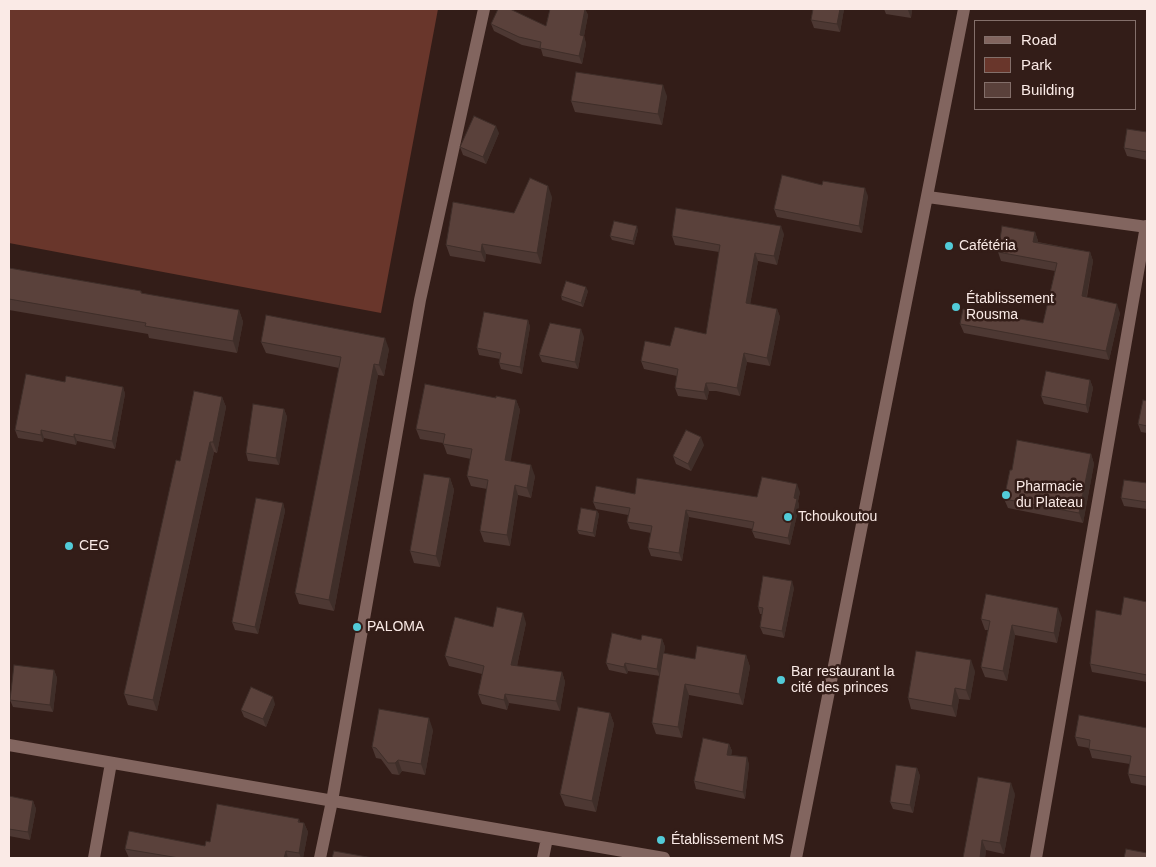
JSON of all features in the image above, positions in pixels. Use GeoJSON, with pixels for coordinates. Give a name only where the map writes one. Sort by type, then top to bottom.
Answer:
{"type":"FeatureCollection","features":[{"type":"Feature","properties":{"kind":"street"},"geometry":{"type":"LineString","coordinates":[[320,858],[332,801],[420,300],[484,9]]}},
{"type":"Feature","properties":{"kind":"street"},"geometry":{"type":"LineString","coordinates":[[796,858],[964,9]]}},
{"type":"Feature","properties":{"kind":"street"},"geometry":{"type":"LineString","coordinates":[[928,197],[1147,226],[1036,858]]}},
{"type":"Feature","properties":{"kind":"street"},"geometry":{"type":"LineString","coordinates":[[9,745],[664,858]]}},
{"type":"Feature","properties":{"kind":"street"},"geometry":{"type":"LineString","coordinates":[[94,858],[111,763]]}},
{"type":"Feature","properties":{"kind":"street"},"geometry":{"type":"LineString","coordinates":[[543,858],[547,838]]}},
{"type":"Feature","properties":{"kind":"green space"},"geometry":{"type":"Polygon","coordinates":[[[9,9],[438,9],[381,313],[9,243],[9,9]]]}},
{"type":"Feature","properties":{"kind":"building"},"geometry":{"type":"Polygon","coordinates":[[[498,9],[510,9],[546,26],[550,9],[585,9],[580,35],[584,36],[579,56],[540,48],[541,42],[519,37],[491,24],[498,9]]]}},
{"type":"Feature","properties":{"kind":"building"},"geometry":{"type":"Polygon","coordinates":[[[813,9],[840,9],[837,24],[811,20],[813,9]]]}},
{"type":"Feature","properties":{"kind":"building"},"geometry":{"type":"Polygon","coordinates":[[[576,72],[663,85],[658,114],[571,101],[576,72]]]}},
{"type":"Feature","properties":{"kind":"building"},"geometry":{"type":"Polygon","coordinates":[[[474,116],[496,126],[483,157],[460,147],[474,116]]]}},
{"type":"Feature","properties":{"kind":"building"},"geometry":{"type":"Polygon","coordinates":[[[1127,129],[1147,132],[1147,152],[1124,148],[1127,129]]]}},
{"type":"Feature","properties":{"kind":"building"},"geometry":{"type":"Polygon","coordinates":[[[782,175],[822,185],[823,181],[865,188],[859,226],[774,209],[782,175]]]}},
{"type":"Feature","properties":{"kind":"building"},"geometry":{"type":"Polygon","coordinates":[[[530,178],[548,186],[537,253],[482,244],[481,252],[446,245],[453,202],[514,213],[530,178]]]}},
{"type":"Feature","properties":{"kind":"building"},"geometry":{"type":"Polygon","coordinates":[[[676,208],[781,226],[774,256],[755,253],[746,303],[777,309],[767,358],[744,353],[737,388],[706,383],[704,392],[675,388],[678,369],[641,361],[645,341],[670,346],[675,327],[706,334],[720,245],[672,236],[676,208]]]}},
{"type":"Feature","properties":{"kind":"building"},"geometry":{"type":"Polygon","coordinates":[[[614,221],[637,226],[633,241],[610,236],[614,221]]]}},
{"type":"Feature","properties":{"kind":"building"},"geometry":{"type":"Polygon","coordinates":[[[1002,226],[1035,232],[1033,242],[1090,252],[1082,296],[1117,304],[1106,351],[960,324],[963,309],[1043,323],[1057,263],[998,252],[1002,226]]]}},
{"type":"Feature","properties":{"kind":"building"},"geometry":{"type":"Polygon","coordinates":[[[9,268],[239,310],[233,341],[145,326],[146,323],[9,299],[9,268]]]}},
{"type":"Feature","properties":{"kind":"building"},"geometry":{"type":"Polygon","coordinates":[[[566,281],[586,287],[581,303],[561,296],[566,281]]]}},
{"type":"Feature","properties":{"kind":"building"},"geometry":{"type":"Polygon","coordinates":[[[484,312],[528,320],[520,367],[499,363],[501,353],[477,348],[484,312]]]}},
{"type":"Feature","properties":{"kind":"building"},"geometry":{"type":"Polygon","coordinates":[[[266,315],[385,338],[379,365],[374,364],[329,600],[295,593],[341,357],[261,342],[266,315]]]}},
{"type":"Feature","properties":{"kind":"building"},"geometry":{"type":"Polygon","coordinates":[[[550,323],[581,329],[575,362],[539,355],[550,323]]]}},
{"type":"Feature","properties":{"kind":"building"},"geometry":{"type":"Polygon","coordinates":[[[1046,371],[1090,380],[1086,405],[1041,396],[1046,371]]]}},
{"type":"Feature","properties":{"kind":"building"},"geometry":{"type":"Polygon","coordinates":[[[26,374],[65,382],[66,376],[123,387],[112,441],[74,434],[74,437],[41,430],[41,435],[15,430],[26,374]]]}},
{"type":"Feature","properties":{"kind":"building"},"geometry":{"type":"Polygon","coordinates":[[[425,384],[516,400],[505,460],[531,465],[527,488],[515,485],[507,535],[480,531],[488,480],[467,476],[472,449],[443,444],[445,434],[416,429],[425,384]]]}},
{"type":"Feature","properties":{"kind":"building"},"geometry":{"type":"Polygon","coordinates":[[[194,391],[222,397],[213,442],[210,442],[153,700],[124,694],[176,460],[180,461],[194,391]]]}},
{"type":"Feature","properties":{"kind":"building"},"geometry":{"type":"Polygon","coordinates":[[[1143,400],[1147,401],[1147,426],[1138,424],[1143,400]]]}},
{"type":"Feature","properties":{"kind":"building"},"geometry":{"type":"Polygon","coordinates":[[[253,404],[284,409],[276,458],[246,453],[253,404]]]}},
{"type":"Feature","properties":{"kind":"building"},"geometry":{"type":"Polygon","coordinates":[[[686,430],[701,437],[688,464],[673,456],[686,430]]]}},
{"type":"Feature","properties":{"kind":"building"},"geometry":{"type":"Polygon","coordinates":[[[1017,440],[1091,454],[1079,513],[1004,499],[1010,470],[1012,470],[1017,440]]]}},
{"type":"Feature","properties":{"kind":"building"},"geometry":{"type":"Polygon","coordinates":[[[424,474],[450,478],[436,556],[410,551],[424,474]]]}},
{"type":"Feature","properties":{"kind":"building"},"geometry":{"type":"Polygon","coordinates":[[[762,477],[797,484],[794,498],[797,499],[788,538],[752,531],[754,522],[686,510],[679,553],[648,548],[652,526],[627,522],[630,508],[593,502],[596,486],[635,494],[637,478],[757,497],[762,477]]]}},
{"type":"Feature","properties":{"kind":"building"},"geometry":{"type":"Polygon","coordinates":[[[1124,480],[1147,483],[1147,502],[1121,498],[1124,480]]]}},
{"type":"Feature","properties":{"kind":"building"},"geometry":{"type":"Polygon","coordinates":[[[256,498],[283,503],[255,627],[232,622],[256,498]]]}},
{"type":"Feature","properties":{"kind":"building"},"geometry":{"type":"Polygon","coordinates":[[[581,508],[597,511],[593,533],[577,530],[581,508]]]}},
{"type":"Feature","properties":{"kind":"building"},"geometry":{"type":"Polygon","coordinates":[[[763,576],[792,581],[782,631],[760,627],[763,608],[758,607],[763,576]]]}},
{"type":"Feature","properties":{"kind":"building"},"geometry":{"type":"Polygon","coordinates":[[[986,594],[1058,608],[1054,633],[1012,625],[1003,671],[981,667],[990,621],[981,619],[986,594]]]}},
{"type":"Feature","properties":{"kind":"building"},"geometry":{"type":"Polygon","coordinates":[[[1124,597],[1147,602],[1147,675],[1090,664],[1096,610],[1121,615],[1124,597]]]}},
{"type":"Feature","properties":{"kind":"building"},"geometry":{"type":"Polygon","coordinates":[[[497,607],[523,613],[511,665],[562,672],[556,701],[505,694],[504,700],[478,694],[484,666],[445,656],[455,617],[493,627],[497,607]]]}},
{"type":"Feature","properties":{"kind":"building"},"geometry":{"type":"Polygon","coordinates":[[[612,633],[641,640],[642,635],[662,639],[657,669],[625,663],[624,667],[606,663],[612,633]]]}},
{"type":"Feature","properties":{"kind":"building"},"geometry":{"type":"Polygon","coordinates":[[[697,646],[746,655],[739,694],[685,684],[678,727],[652,723],[663,653],[695,659],[697,646]]]}},
{"type":"Feature","properties":{"kind":"building"},"geometry":{"type":"Polygon","coordinates":[[[916,651],[971,660],[966,690],[955,688],[952,706],[908,698],[916,651]]]}},
{"type":"Feature","properties":{"kind":"building"},"geometry":{"type":"Polygon","coordinates":[[[14,665],[54,670],[50,705],[10,700],[14,665]]]}},
{"type":"Feature","properties":{"kind":"building"},"geometry":{"type":"Polygon","coordinates":[[[251,687],[273,697],[263,719],[241,710],[251,687]]]}},
{"type":"Feature","properties":{"kind":"building"},"geometry":{"type":"Polygon","coordinates":[[[578,707],[610,713],[592,801],[560,794],[578,707]]]}},
{"type":"Feature","properties":{"kind":"building"},"geometry":{"type":"Polygon","coordinates":[[[379,709],[429,718],[421,764],[398,760],[395,763],[388,763],[376,748],[372,747],[379,709]]]}},
{"type":"Feature","properties":{"kind":"building"},"geometry":{"type":"Polygon","coordinates":[[[1079,715],[1147,728],[1147,777],[1128,774],[1131,756],[1089,749],[1090,740],[1075,737],[1079,715]]]}},
{"type":"Feature","properties":{"kind":"building"},"geometry":{"type":"Polygon","coordinates":[[[703,738],[729,744],[727,755],[747,757],[743,792],[694,781],[703,738]]]}},
{"type":"Feature","properties":{"kind":"building"},"geometry":{"type":"Polygon","coordinates":[[[896,765],[917,768],[910,805],[890,802],[896,765]]]}},
{"type":"Feature","properties":{"kind":"building"},"geometry":{"type":"Polygon","coordinates":[[[978,777],[1011,783],[1000,843],[982,840],[980,858],[963,858],[978,777]]]}},
{"type":"Feature","properties":{"kind":"building"},"geometry":{"type":"Polygon","coordinates":[[[9,796],[33,801],[28,832],[9,829],[9,796]]]}},
{"type":"Feature","properties":{"kind":"building"},"geometry":{"type":"Polygon","coordinates":[[[217,804],[299,819],[298,822],[304,823],[299,853],[286,851],[284,858],[179,858],[125,849],[129,831],[205,846],[206,841],[210,842],[217,804]]]}},
{"type":"Feature","properties":{"kind":"building"},"geometry":{"type":"Polygon","coordinates":[[[1126,849],[1147,853],[1147,858],[1124,858],[1126,849]]]}},
{"type":"Feature","properties":{"kind":"building"},"geometry":{"type":"Polygon","coordinates":[[[334,851],[373,858],[332,858],[334,851]]]}},
{"type":"Feature","properties":{"kind":"place","name":"Cafétéria"},"geometry":{"type":"Point","coordinates":[949,246]}},
{"type":"Feature","properties":{"kind":"place","name":"Établissement Rousma"},"geometry":{"type":"Point","coordinates":[956,307]}},
{"type":"Feature","properties":{"kind":"place","name":"Pharmacie du Plateau"},"geometry":{"type":"Point","coordinates":[1006,495]}},
{"type":"Feature","properties":{"kind":"place","name":"Tchoukoutou"},"geometry":{"type":"Point","coordinates":[788,517]}},
{"type":"Feature","properties":{"kind":"place","name":"CEG"},"geometry":{"type":"Point","coordinates":[69,546]}},
{"type":"Feature","properties":{"kind":"place","name":"PALOMA"},"geometry":{"type":"Point","coordinates":[357,627]}},
{"type":"Feature","properties":{"kind":"place","name":"Bar restaurant la cité des princes"},"geometry":{"type":"Point","coordinates":[781,680]}},
{"type":"Feature","properties":{"kind":"place","name":"Établissement MS"},"geometry":{"type":"Point","coordinates":[661,840]}}]}
